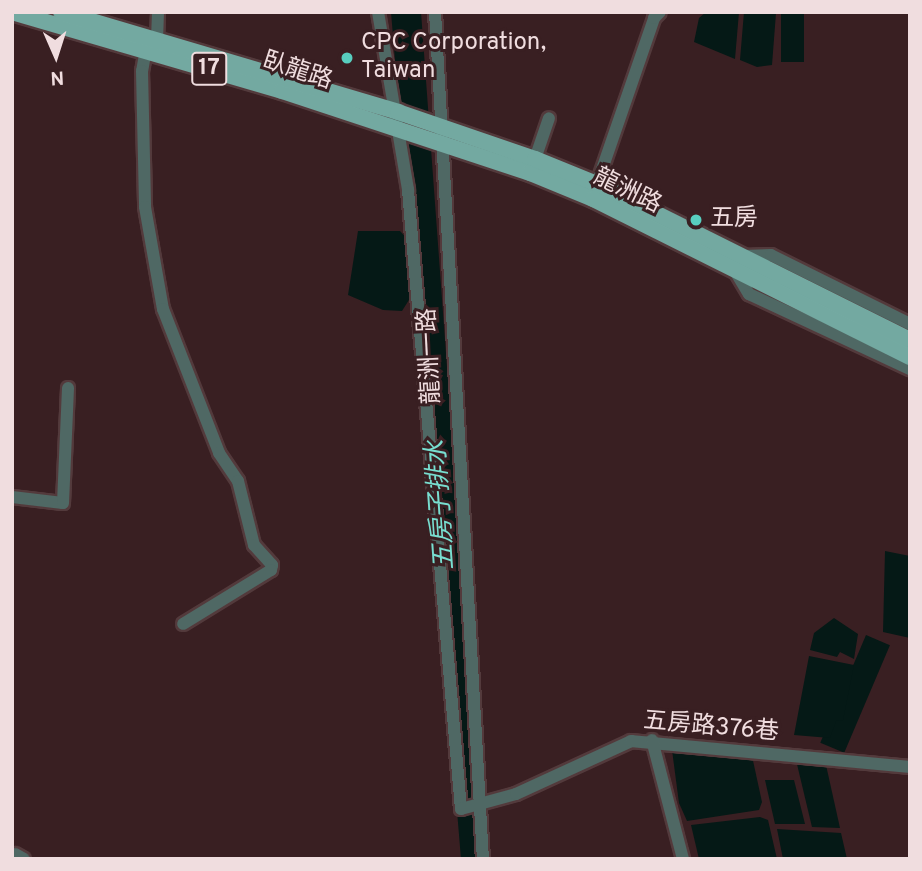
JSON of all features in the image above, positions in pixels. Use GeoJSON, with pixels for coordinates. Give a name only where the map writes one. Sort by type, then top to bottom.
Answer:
{"type":"FeatureCollection","features":[{"type":"Feature","properties":{"kind":"main road","name":"臥龍路"},"geometry":{"type":"LineString","coordinates":[[12,12],[151,45],[396,111]]}},
{"type":"Feature","properties":{"kind":"main road","name":"臥龍路"},"geometry":{"type":"LineString","coordinates":[[61,12],[402,130]]}},
{"type":"Feature","properties":{"kind":"main road","name":"17"},"geometry":{"type":"LineString","coordinates":[[396,111],[436,124]]}},
{"type":"Feature","properties":{"kind":"main road","name":"龍洲路"},"geometry":{"type":"LineString","coordinates":[[436,124],[597,184],[910,357]]}},
{"type":"Feature","properties":{"kind":"main road","name":"17"},"geometry":{"type":"LineString","coordinates":[[402,130],[435,141]]}},
{"type":"Feature","properties":{"kind":"main road","name":"龍洲路"},"geometry":{"type":"LineString","coordinates":[[435,141],[593,199],[910,340]]}},
{"type":"Feature","properties":{"kind":"street"},"geometry":{"type":"LineString","coordinates":[[158,12],[151,45],[145,207],[163,309],[219,453],[238,481],[254,545],[272,565],[271,570],[183,624]]}},
{"type":"Feature","properties":{"kind":"street"},"geometry":{"type":"LineString","coordinates":[[378,12],[402,130],[471,808]]}},
{"type":"Feature","properties":{"kind":"street","name":"龍洲一路"},"geometry":{"type":"LineString","coordinates":[[435,12],[435,141],[471,808],[483,859]]}},
{"type":"Feature","properties":{"kind":"street"},"geometry":{"type":"LineString","coordinates":[[597,184],[654,18],[660,12]]}},
{"type":"Feature","properties":{"kind":"street"},"geometry":{"type":"LineString","coordinates":[[535,159],[549,118]]}},
{"type":"Feature","properties":{"kind":"street"},"geometry":{"type":"LineString","coordinates":[[910,324],[771,255],[739,264],[749,294],[910,369]]}},
{"type":"Feature","properties":{"kind":"street"},"geometry":{"type":"LineString","coordinates":[[12,497],[63,503],[68,388]]}},
{"type":"Feature","properties":{"kind":"street"},"geometry":{"type":"LineString","coordinates":[[652,740],[683,859]]}},
{"type":"Feature","properties":{"kind":"street","name":"五房路376巷"},"geometry":{"type":"LineString","coordinates":[[471,808],[620,745],[652,740],[910,767]]}},
{"type":"Feature","properties":{"kind":"water","name":"五房子排水"},"geometry":{"type":"Polygon","coordinates":[[[391,12],[421,12],[483,859],[461,859],[414,292],[402,311],[383,310],[348,295],[358,231],[400,231],[410,242],[391,12]]]}},
{"type":"Feature","properties":{"kind":"water"},"geometry":{"type":"Polygon","coordinates":[[[706,12],[739,12],[735,59],[694,42],[699,18],[706,12]]]}},
{"type":"Feature","properties":{"kind":"water"},"geometry":{"type":"Polygon","coordinates":[[[744,12],[776,13],[772,65],[757,67],[740,60],[744,12]]]}},
{"type":"Feature","properties":{"kind":"water"},"geometry":{"type":"Polygon","coordinates":[[[781,12],[804,12],[804,62],[781,62],[781,12]]]}},
{"type":"Feature","properties":{"kind":"water"},"geometry":{"type":"Polygon","coordinates":[[[885,551],[910,556],[910,638],[883,632],[885,551]]]}},
{"type":"Feature","properties":{"kind":"water"},"geometry":{"type":"Polygon","coordinates":[[[834,618],[858,634],[854,659],[840,652],[837,657],[810,650],[814,633],[834,618]]]}},
{"type":"Feature","properties":{"kind":"water"},"geometry":{"type":"Polygon","coordinates":[[[866,635],[890,645],[844,753],[820,743],[866,635]]]}},
{"type":"Feature","properties":{"kind":"water"},"geometry":{"type":"Polygon","coordinates":[[[809,656],[854,665],[843,720],[836,721],[830,738],[794,735],[809,656]]]}},
{"type":"Feature","properties":{"kind":"water"},"geometry":{"type":"Polygon","coordinates":[[[672,750],[752,756],[762,802],[759,810],[687,821],[679,803],[672,750]]]}},
{"type":"Feature","properties":{"kind":"water"},"geometry":{"type":"Polygon","coordinates":[[[796,760],[826,765],[840,828],[812,827],[796,760]]]}},
{"type":"Feature","properties":{"kind":"water"},"geometry":{"type":"Polygon","coordinates":[[[765,780],[794,780],[805,824],[775,824],[765,780]]]}},
{"type":"Feature","properties":{"kind":"water"},"geometry":{"type":"Polygon","coordinates":[[[760,817],[768,820],[777,859],[699,859],[691,825],[760,817]]]}},
{"type":"Feature","properties":{"kind":"water"},"geometry":{"type":"Polygon","coordinates":[[[777,829],[841,833],[847,859],[783,859],[777,829]]]}},
{"type":"Feature","properties":{"kind":"place","name":"CPC Corporation, Taiwan"},"geometry":{"type":"Point","coordinates":[347,58]}},
{"type":"Feature","properties":{"kind":"place","name":"五房"},"geometry":{"type":"Point","coordinates":[696,220]}}]}
